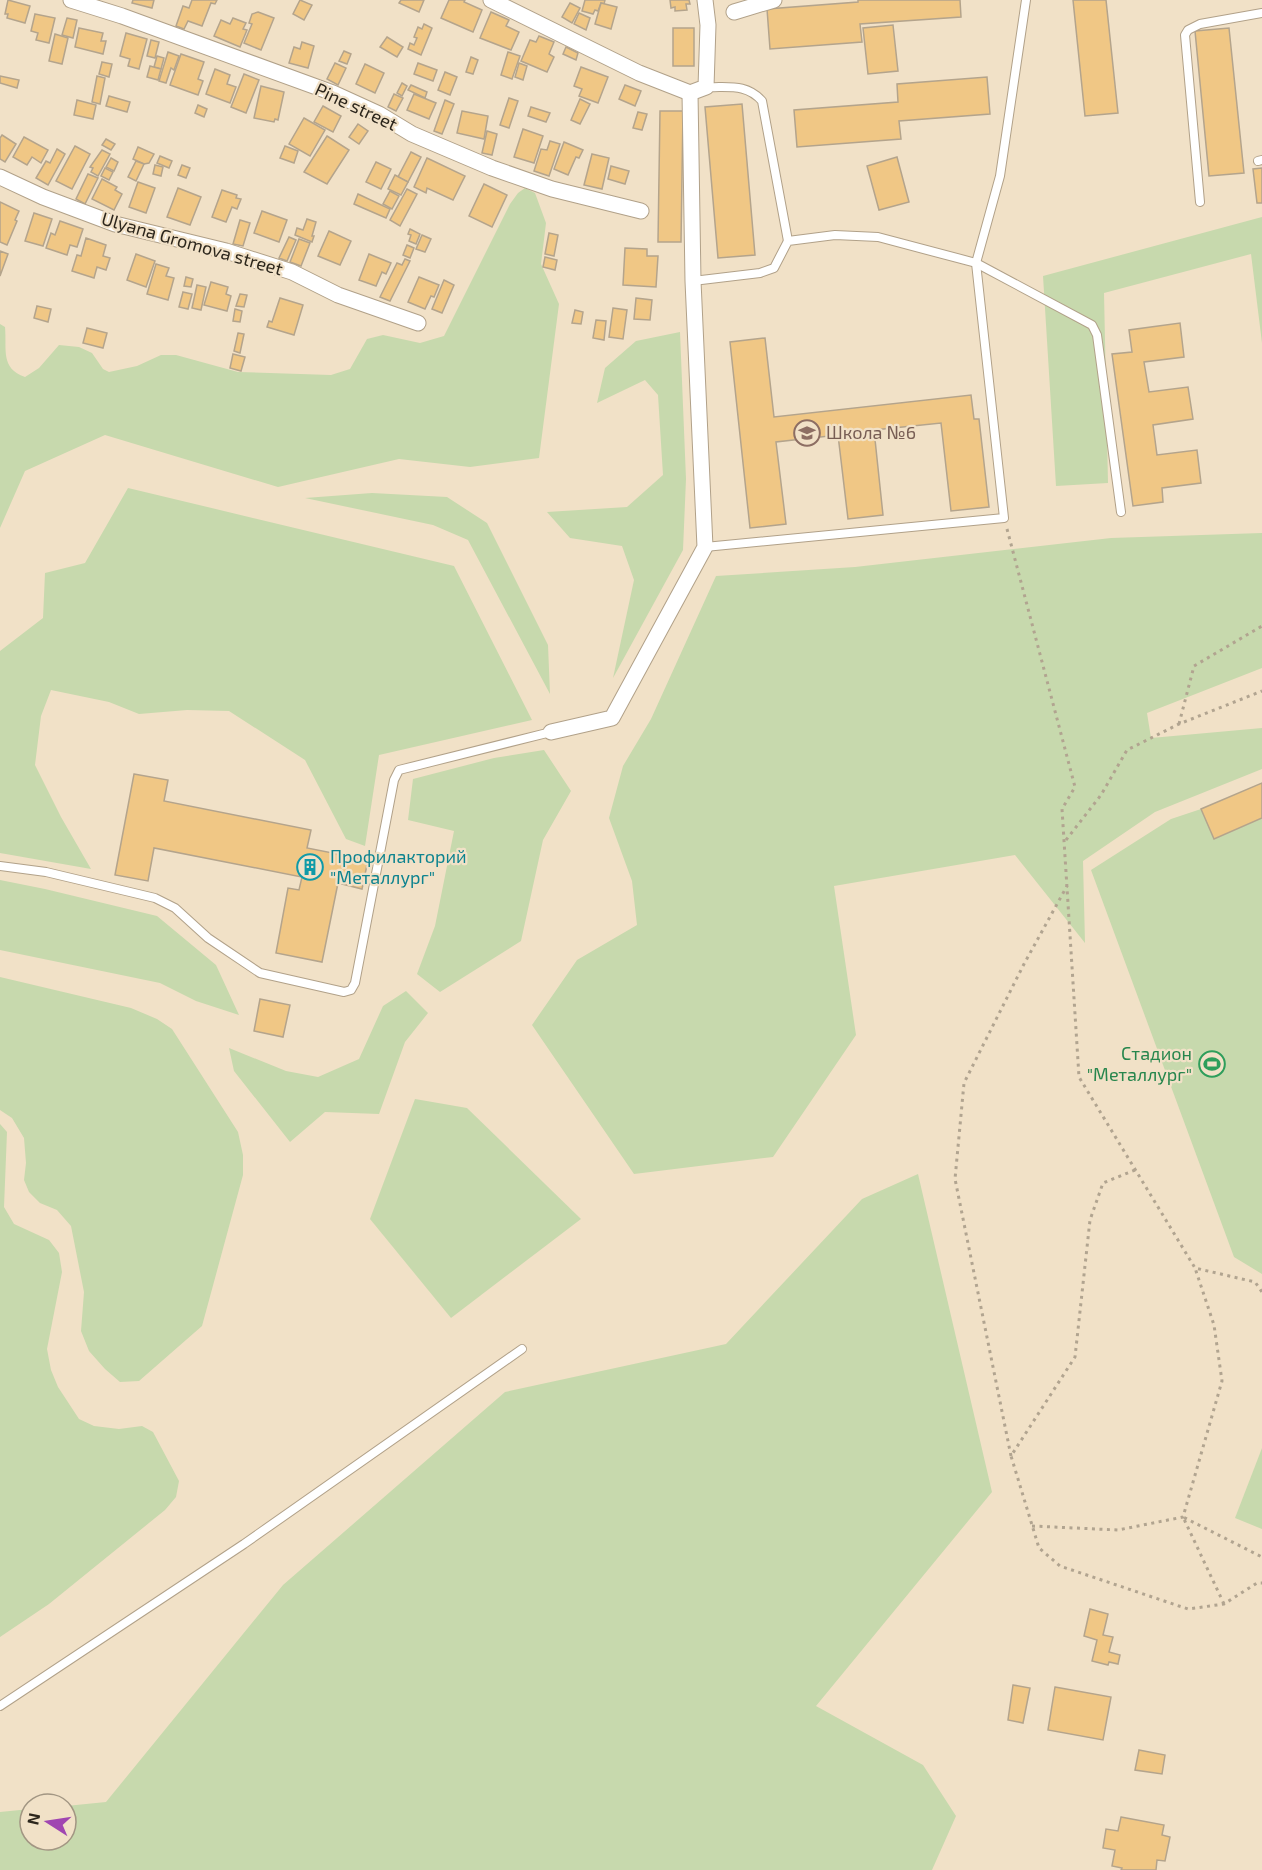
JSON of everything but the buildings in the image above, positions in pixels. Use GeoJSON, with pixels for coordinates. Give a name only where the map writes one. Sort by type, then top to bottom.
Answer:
{"type":"FeatureCollection","features":[{"type":"Feature","properties":{"kind":"street","name":"Pine street"},"geometry":{"type":"LineString","coordinates":[[71,0],[122,16],[333,93],[379,114],[412,134],[492,168],[552,189],[641,211]]}},
{"type":"Feature","properties":{"kind":"street"},"geometry":{"type":"LineString","coordinates":[[491,0],[639,73],[690,93],[706,87],[708,25],[705,0]]}},
{"type":"Feature","properties":{"kind":"street"},"geometry":{"type":"LineString","coordinates":[[734,12],[774,0]]}},
{"type":"Feature","properties":{"kind":"street"},"geometry":{"type":"LineString","coordinates":[[551,732],[612,718],[705,547],[693,281],[690,93]]}},
{"type":"Feature","properties":{"kind":"street","name":"Ulyana Gromova street"},"geometry":{"type":"LineString","coordinates":[[0,177],[44,198],[115,224],[235,254],[292,272],[338,295],[418,324]]}},
{"type":"Feature","properties":{"kind":"lane"},"geometry":{"type":"LineString","coordinates":[[705,547],[1004,518],[976,262],[1000,176],[1026,0]]}},
{"type":"Feature","properties":{"kind":"lane"},"geometry":{"type":"LineString","coordinates":[[1200,202],[1185,35],[1188,30],[1200,24],[1262,13]]}},
{"type":"Feature","properties":{"kind":"lane"},"geometry":{"type":"LineString","coordinates":[[693,281],[760,273],[774,268],[788,241],[762,101],[753,91],[743,88],[706,87]]}},
{"type":"Feature","properties":{"kind":"lane"},"geometry":{"type":"LineString","coordinates":[[788,241],[835,235],[878,237],[976,262],[1092,325],[1095,329],[1121,512]]}},
{"type":"Feature","properties":{"kind":"lane"},"geometry":{"type":"LineString","coordinates":[[0,866],[46,872],[155,898],[175,908],[208,938],[260,973],[344,992],[351,990],[355,983],[394,780],[399,770],[551,732]]}},
{"type":"Feature","properties":{"kind":"lane"},"geometry":{"type":"LineString","coordinates":[[0,1706],[244,1544],[522,1349]]}},
{"type":"Feature","properties":{"kind":"path"},"geometry":{"type":"LineString","coordinates":[[1004,518],[1076,787],[1062,809],[1079,1077],[1195,1268],[1214,1325],[1222,1381],[1183,1516],[1224,1604]]}},
{"type":"Feature","properties":{"kind":"path"},"geometry":{"type":"LineString","coordinates":[[1179,724],[1194,666],[1262,626]]}},
{"type":"Feature","properties":{"kind":"path"},"geometry":{"type":"LineString","coordinates":[[1065,841],[1101,795],[1127,750],[1179,724],[1262,691]]}},
{"type":"Feature","properties":{"kind":"path"},"geometry":{"type":"LineString","coordinates":[[1067,885],[964,1083],[955,1179],[1011,1456],[1039,1548],[1060,1566],[1188,1609],[1224,1604],[1257,1583],[1262,1583]]}},
{"type":"Feature","properties":{"kind":"path"},"geometry":{"type":"LineString","coordinates":[[1011,1456],[1075,1357],[1090,1220],[1103,1183],[1135,1170]]}},
{"type":"Feature","properties":{"kind":"path"},"geometry":{"type":"LineString","coordinates":[[1195,1268],[1255,1282],[1262,1292]]}},
{"type":"Feature","properties":{"kind":"path"},"geometry":{"type":"LineString","coordinates":[[1032,1526],[1118,1530],[1183,1516],[1262,1557]]}},
{"type":"Feature","properties":{"kind":"green space"},"geometry":{"type":"Polygon","coordinates":[[[525,188],[535,193],[546,223],[541,264],[559,304],[539,458],[470,467],[399,459],[278,487],[105,435],[25,471],[0,528],[0,324],[5,327],[8,363],[12,369],[25,377],[39,368],[59,345],[79,347],[92,353],[103,369],[109,372],[137,366],[161,355],[176,355],[238,372],[331,375],[350,369],[367,339],[383,335],[420,343],[444,336],[510,204],[525,188]]]}},
{"type":"Feature","properties":{"kind":"green space"},"geometry":{"type":"Polygon","coordinates":[[[1262,217],[1262,343],[1251,254],[1104,293],[1108,483],[1056,486],[1043,276],[1262,217]]]}},
{"type":"Feature","properties":{"kind":"green space"},"geometry":{"type":"Polygon","coordinates":[[[680,332],[686,479],[683,550],[613,678],[634,580],[622,546],[570,538],[547,512],[627,507],[663,475],[658,395],[645,380],[597,403],[605,368],[636,341],[680,332]]]}},
{"type":"Feature","properties":{"kind":"green space"},"geometry":{"type":"Polygon","coordinates":[[[128,488],[454,566],[532,720],[379,755],[365,846],[346,839],[305,760],[229,711],[187,710],[139,714],[109,702],[51,690],[41,716],[35,765],[91,869],[0,853],[0,651],[43,618],[45,573],[85,563],[128,488]]]}},
{"type":"Feature","properties":{"kind":"green space"},"geometry":{"type":"Polygon","coordinates":[[[372,493],[447,497],[487,523],[548,645],[550,694],[468,540],[433,525],[305,498],[372,493]]]}},
{"type":"Feature","properties":{"kind":"green space"},"geometry":{"type":"Polygon","coordinates":[[[1262,533],[1262,668],[1147,713],[1151,738],[1262,728],[1262,769],[1155,812],[1083,861],[1085,943],[1015,855],[834,886],[856,1035],[773,1157],[634,1174],[532,1025],[577,960],[637,925],[632,881],[609,818],[623,766],[651,719],[716,576],[855,567],[1111,538],[1262,533]]]}},
{"type":"Feature","properties":{"kind":"green space"},"geometry":{"type":"Polygon","coordinates":[[[544,750],[571,791],[543,840],[521,941],[440,992],[417,974],[435,926],[454,831],[408,820],[413,779],[494,758],[544,750]]]}},
{"type":"Feature","properties":{"kind":"green space","name":"Стадион \"Металлург\""},"geometry":{"type":"Polygon","coordinates":[[[1262,783],[1262,1274],[1234,1257],[1091,870],[1171,819],[1262,783]]]}},
{"type":"Feature","properties":{"kind":"green space"},"geometry":{"type":"Polygon","coordinates":[[[0,880],[157,916],[216,965],[239,1015],[196,1001],[160,983],[0,950],[0,880]]]}},
{"type":"Feature","properties":{"kind":"green space"},"geometry":{"type":"Polygon","coordinates":[[[0,977],[131,1008],[157,1019],[172,1029],[238,1132],[243,1155],[243,1175],[202,1326],[139,1381],[120,1382],[89,1351],[81,1331],[84,1292],[71,1226],[57,1210],[40,1203],[29,1192],[24,1180],[26,1163],[24,1138],[12,1118],[0,1110],[0,977]]]}},
{"type":"Feature","properties":{"kind":"green space"},"geometry":{"type":"Polygon","coordinates":[[[406,991],[428,1013],[405,1042],[379,1114],[325,1112],[290,1142],[234,1071],[229,1048],[286,1071],[318,1077],[359,1059],[383,1006],[406,991]]]}},
{"type":"Feature","properties":{"kind":"green space"},"geometry":{"type":"Polygon","coordinates":[[[415,1099],[467,1108],[581,1219],[451,1318],[370,1219],[415,1099]]]}},
{"type":"Feature","properties":{"kind":"green space"},"geometry":{"type":"Polygon","coordinates":[[[0,1124],[7,1132],[4,1207],[14,1224],[49,1240],[59,1253],[62,1272],[47,1349],[51,1370],[58,1387],[79,1419],[94,1426],[119,1429],[142,1426],[153,1432],[179,1481],[176,1497],[165,1510],[49,1604],[0,1637],[0,1124]]]}},
{"type":"Feature","properties":{"kind":"green space"},"geometry":{"type":"Polygon","coordinates":[[[918,1174],[992,1492],[816,1706],[923,1765],[956,1816],[932,1870],[0,1870],[0,1812],[18,1810],[18,1852],[78,1852],[78,1805],[106,1802],[283,1585],[505,1392],[726,1344],[862,1199],[918,1174]]]}},
{"type":"Feature","properties":{"kind":"green space"},"geometry":{"type":"Polygon","coordinates":[[[1262,1448],[1262,1529],[1235,1518],[1262,1448]]]}},
{"type":"Feature","properties":{"kind":"place","name":"Школа №6"},"geometry":{"type":"Point","coordinates":[807,433]}},
{"type":"Feature","properties":{"kind":"place","name":"Профилакторий \"Металлург\""},"geometry":{"type":"Point","coordinates":[310,867]}},
{"type":"Feature","properties":{"kind":"place","name":"Стадион \"Металлург\""},"geometry":{"type":"Point","coordinates":[1212,1064]}}]}
